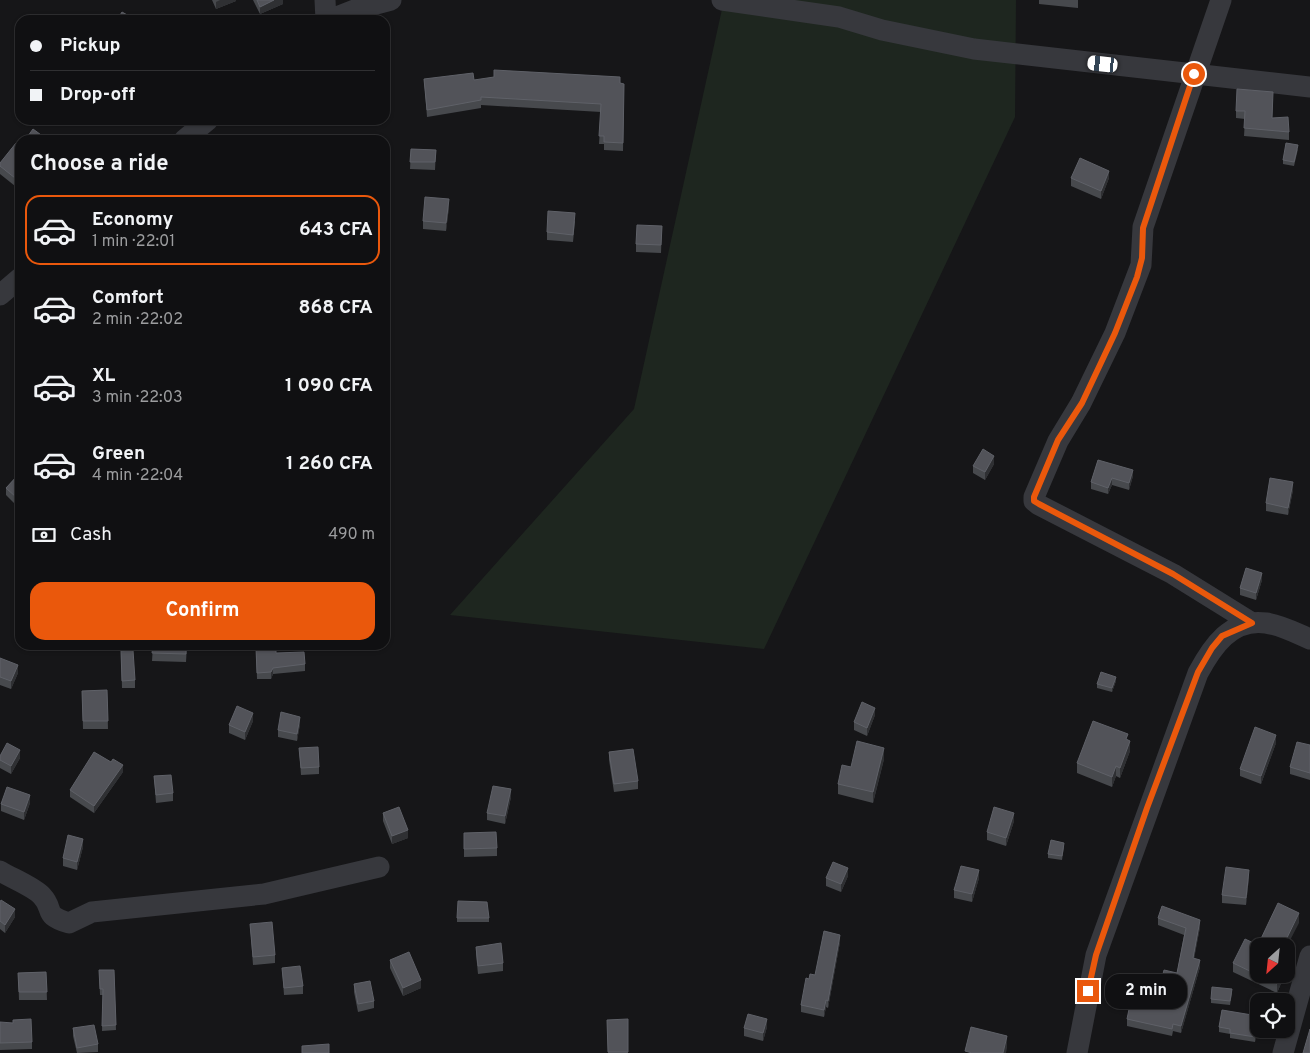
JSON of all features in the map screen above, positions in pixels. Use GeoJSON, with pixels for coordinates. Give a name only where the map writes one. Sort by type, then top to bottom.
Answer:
{"type":"FeatureCollection","features":[{"type":"Feature","properties":{"kind":"street"},"geometry":{"type":"LineString","coordinates":[[325,0],[327,15]]}},
{"type":"Feature","properties":{"kind":"street"},"geometry":{"type":"LineString","coordinates":[[341,15],[391,0]]}},
{"type":"Feature","properties":{"kind":"street"},"geometry":{"type":"LineString","coordinates":[[722,0],[839,17],[882,30],[974,49],[1310,87]]}},
{"type":"Feature","properties":{"kind":"street"},"geometry":{"type":"LineString","coordinates":[[1221,0],[1194,74],[1143,228],[1142,258],[1137,277],[1115,333],[1082,403],[1058,440],[1034,501],[1173,574],[1252,623]]}},
{"type":"Feature","properties":{"kind":"street"},"geometry":{"type":"LineString","coordinates":[[190,135],[202,125]]}},
{"type":"Feature","properties":{"kind":"street"},"geometry":{"type":"LineString","coordinates":[[0,295],[15,282]]}},
{"type":"Feature","properties":{"kind":"street"},"geometry":{"type":"LineString","coordinates":[[1077,1053],[1096,955],[1147,808],[1198,672],[1212,648],[1222,636],[1252,623],[1266,622],[1310,639]]}},
{"type":"Feature","properties":{"kind":"street"},"geometry":{"type":"LineString","coordinates":[[0,872],[42,896],[50,914],[58,920],[69,923],[92,912],[264,894],[380,868]]}},
{"type":"Feature","properties":{"kind":"street"},"geometry":{"type":"LineString","coordinates":[[1283,1053],[1310,956]]}},
{"type":"Feature","properties":{"kind":"shaded area"},"geometry":{"type":"Polygon","coordinates":[[[724,0],[1016,0],[1015,117],[764,649],[450,615],[634,409],[724,0]]]}},
{"type":"Feature","properties":{"kind":"building"},"geometry":{"type":"Polygon","coordinates":[[[257,0],[274,0],[260,7],[257,0]]]}},
{"type":"Feature","properties":{"kind":"building"},"geometry":{"type":"Polygon","coordinates":[[[494,70],[620,77],[620,83],[624,84],[623,143],[604,142],[604,136],[599,136],[601,104],[481,97],[481,100],[427,110],[424,79],[473,73],[474,80],[494,77],[494,70]]]}},
{"type":"Feature","properties":{"kind":"building"},"geometry":{"type":"Polygon","coordinates":[[[1237,89],[1273,92],[1272,118],[1288,117],[1289,132],[1244,128],[1245,111],[1236,111],[1237,89]]]}},
{"type":"Feature","properties":{"kind":"building"},"geometry":{"type":"Polygon","coordinates":[[[33,129],[41,135],[29,135],[33,129]]]}},
{"type":"Feature","properties":{"kind":"building"},"geometry":{"type":"Polygon","coordinates":[[[1286,143],[1298,145],[1294,162],[1283,160],[1286,143]]]}},
{"type":"Feature","properties":{"kind":"building"},"geometry":{"type":"Polygon","coordinates":[[[15,144],[15,178],[0,166],[0,163],[15,144]]]}},
{"type":"Feature","properties":{"kind":"building"},"geometry":{"type":"Polygon","coordinates":[[[411,149],[436,150],[435,162],[410,162],[411,149]]]}},
{"type":"Feature","properties":{"kind":"building"},"geometry":{"type":"Polygon","coordinates":[[[1080,158],[1109,171],[1101,191],[1071,178],[1080,158]]]}},
{"type":"Feature","properties":{"kind":"building"},"geometry":{"type":"Polygon","coordinates":[[[425,197],[449,199],[446,223],[423,221],[425,197]]]}},
{"type":"Feature","properties":{"kind":"building"},"geometry":{"type":"Polygon","coordinates":[[[548,211],[575,213],[573,235],[547,232],[548,211]]]}},
{"type":"Feature","properties":{"kind":"building"},"geometry":{"type":"Polygon","coordinates":[[[637,225],[662,226],[661,245],[636,244],[637,225]]]}},
{"type":"Feature","properties":{"kind":"building"},"geometry":{"type":"Polygon","coordinates":[[[983,449],[994,456],[985,472],[973,466],[983,449]]]}},
{"type":"Feature","properties":{"kind":"building"},"geometry":{"type":"Polygon","coordinates":[[[1098,460],[1133,470],[1129,483],[1112,478],[1108,488],[1091,482],[1098,460]]]}},
{"type":"Feature","properties":{"kind":"building"},"geometry":{"type":"Polygon","coordinates":[[[15,478],[15,496],[6,488],[15,478]]]}},
{"type":"Feature","properties":{"kind":"building"},"geometry":{"type":"Polygon","coordinates":[[[1270,478],[1293,482],[1288,508],[1266,503],[1270,478]]]}},
{"type":"Feature","properties":{"kind":"building"},"geometry":{"type":"Polygon","coordinates":[[[1246,568],[1262,573],[1256,593],[1240,588],[1246,568]]]}},
{"type":"Feature","properties":{"kind":"building"},"geometry":{"type":"Polygon","coordinates":[[[133,650],[135,680],[122,681],[121,651],[133,650]]]}},
{"type":"Feature","properties":{"kind":"building"},"geometry":{"type":"Polygon","coordinates":[[[152,650],[186,650],[186,654],[152,653],[152,650]]]}},
{"type":"Feature","properties":{"kind":"building"},"geometry":{"type":"Polygon","coordinates":[[[256,650],[276,650],[276,653],[304,652],[305,664],[273,668],[271,672],[257,673],[256,650]]]}},
{"type":"Feature","properties":{"kind":"building"},"geometry":{"type":"Polygon","coordinates":[[[0,658],[18,665],[11,681],[0,677],[0,658]]]}},
{"type":"Feature","properties":{"kind":"building"},"geometry":{"type":"Polygon","coordinates":[[[1101,672],[1116,677],[1112,688],[1097,684],[1101,672]]]}},
{"type":"Feature","properties":{"kind":"building"},"geometry":{"type":"Polygon","coordinates":[[[107,690],[108,721],[83,721],[82,691],[107,690]]]}},
{"type":"Feature","properties":{"kind":"building"},"geometry":{"type":"Polygon","coordinates":[[[862,702],[875,708],[867,728],[854,722],[862,702]]]}},
{"type":"Feature","properties":{"kind":"building"},"geometry":{"type":"Polygon","coordinates":[[[237,706],[253,713],[245,732],[229,725],[237,706]]]}},
{"type":"Feature","properties":{"kind":"building"},"geometry":{"type":"Polygon","coordinates":[[[281,712],[300,717],[297,734],[278,730],[281,712]]]}},
{"type":"Feature","properties":{"kind":"building"},"geometry":{"type":"Polygon","coordinates":[[[1093,721],[1128,734],[1126,739],[1130,741],[1120,768],[1116,766],[1112,777],[1077,763],[1093,721]]]}},
{"type":"Feature","properties":{"kind":"building"},"geometry":{"type":"Polygon","coordinates":[[[1255,727],[1276,735],[1261,776],[1240,769],[1255,727]]]}},
{"type":"Feature","properties":{"kind":"building"},"geometry":{"type":"Polygon","coordinates":[[[857,741],[884,748],[873,792],[838,784],[842,765],[851,767],[857,741]]]}},
{"type":"Feature","properties":{"kind":"building"},"geometry":{"type":"Polygon","coordinates":[[[1297,742],[1310,745],[1310,773],[1290,767],[1297,742]]]}},
{"type":"Feature","properties":{"kind":"building"},"geometry":{"type":"Polygon","coordinates":[[[7,743],[20,750],[11,766],[0,760],[0,756],[7,743]]]}},
{"type":"Feature","properties":{"kind":"building"},"geometry":{"type":"Polygon","coordinates":[[[318,747],[319,767],[301,768],[299,748],[318,747]]]}},
{"type":"Feature","properties":{"kind":"building"},"geometry":{"type":"Polygon","coordinates":[[[633,749],[638,781],[614,784],[609,752],[633,749]]]}},
{"type":"Feature","properties":{"kind":"building"},"geometry":{"type":"Polygon","coordinates":[[[94,752],[111,762],[113,759],[123,765],[94,806],[70,790],[94,752]]]}},
{"type":"Feature","properties":{"kind":"building"},"geometry":{"type":"Polygon","coordinates":[[[171,775],[173,793],[156,795],[154,776],[171,775]]]}},
{"type":"Feature","properties":{"kind":"building"},"geometry":{"type":"Polygon","coordinates":[[[493,786],[511,789],[505,816],[487,813],[493,786]]]}},
{"type":"Feature","properties":{"kind":"building"},"geometry":{"type":"Polygon","coordinates":[[[7,787],[30,795],[24,812],[1,804],[7,787]]]}},
{"type":"Feature","properties":{"kind":"building"},"geometry":{"type":"Polygon","coordinates":[[[399,807],[408,830],[392,836],[383,813],[399,807]]]}},
{"type":"Feature","properties":{"kind":"building"},"geometry":{"type":"Polygon","coordinates":[[[994,807],[1014,813],[1006,838],[987,832],[994,807]]]}},
{"type":"Feature","properties":{"kind":"building"},"geometry":{"type":"Polygon","coordinates":[[[496,832],[497,848],[464,849],[464,833],[496,832]]]}},
{"type":"Feature","properties":{"kind":"building"},"geometry":{"type":"Polygon","coordinates":[[[68,835],[83,839],[77,862],[63,858],[68,835]]]}},
{"type":"Feature","properties":{"kind":"building"},"geometry":{"type":"Polygon","coordinates":[[[1051,840],[1064,843],[1062,856],[1048,854],[1051,840]]]}},
{"type":"Feature","properties":{"kind":"building"},"geometry":{"type":"Polygon","coordinates":[[[833,862],[848,868],[841,884],[826,878],[833,862]]]}},
{"type":"Feature","properties":{"kind":"building"},"geometry":{"type":"Polygon","coordinates":[[[961,866],[979,870],[972,894],[954,890],[961,866]]]}},
{"type":"Feature","properties":{"kind":"building"},"geometry":{"type":"Polygon","coordinates":[[[1226,867],[1249,870],[1246,898],[1222,895],[1226,867]]]}},
{"type":"Feature","properties":{"kind":"building"},"geometry":{"type":"Polygon","coordinates":[[[1,900],[15,909],[5,925],[0,921],[1,900]]]}},
{"type":"Feature","properties":{"kind":"building"},"geometry":{"type":"Polygon","coordinates":[[[458,901],[487,902],[489,918],[457,918],[458,901]]]}},
{"type":"Feature","properties":{"kind":"building"},"geometry":{"type":"Polygon","coordinates":[[[1278,903],[1299,913],[1287,938],[1261,938],[1278,903]]]}},
{"type":"Feature","properties":{"kind":"building"},"geometry":{"type":"Polygon","coordinates":[[[1162,906],[1200,920],[1193,958],[1200,960],[1181,1026],[1173,1024],[1172,1029],[1127,1019],[1134,985],[1159,990],[1164,970],[1177,973],[1186,928],[1158,918],[1162,906]]]}},
{"type":"Feature","properties":{"kind":"building"},"geometry":{"type":"Polygon","coordinates":[[[272,922],[275,955],[253,957],[250,924],[272,922]]]}},
{"type":"Feature","properties":{"kind":"building"},"geometry":{"type":"Polygon","coordinates":[[[824,931],[840,935],[828,1001],[826,1000],[824,1010],[801,1005],[806,978],[809,979],[810,974],[815,975],[824,931]]]}},
{"type":"Feature","properties":{"kind":"building"},"geometry":{"type":"Polygon","coordinates":[[[1245,939],[1250,941],[1250,971],[1233,963],[1245,939]]]}},
{"type":"Feature","properties":{"kind":"building"},"geometry":{"type":"Polygon","coordinates":[[[501,943],[503,963],[478,966],[476,947],[501,943]]]}},
{"type":"Feature","properties":{"kind":"building"},"geometry":{"type":"Polygon","coordinates":[[[409,952],[421,980],[403,988],[390,960],[409,952]]]}},
{"type":"Feature","properties":{"kind":"building"},"geometry":{"type":"Polygon","coordinates":[[[300,966],[303,986],[284,988],[282,968],[300,966]]]}},
{"type":"Feature","properties":{"kind":"building"},"geometry":{"type":"Polygon","coordinates":[[[99,970],[114,970],[116,1025],[102,1026],[103,989],[100,989],[99,970]]]}},
{"type":"Feature","properties":{"kind":"building"},"geometry":{"type":"Polygon","coordinates":[[[46,972],[47,992],[19,992],[18,973],[46,972]]]}},
{"type":"Feature","properties":{"kind":"building"},"geometry":{"type":"Polygon","coordinates":[[[370,981],[374,1001],[358,1004],[354,984],[370,981]]]}},
{"type":"Feature","properties":{"kind":"building"},"geometry":{"type":"Polygon","coordinates":[[[1212,987],[1232,989],[1230,1001],[1211,999],[1212,987]]]}},
{"type":"Feature","properties":{"kind":"building"},"geometry":{"type":"Polygon","coordinates":[[[1222,1010],[1250,1015],[1250,1036],[1230,1033],[1230,1029],[1219,1027],[1222,1010]]]}},
{"type":"Feature","properties":{"kind":"building"},"geometry":{"type":"Polygon","coordinates":[[[748,1014],[767,1019],[763,1033],[744,1028],[748,1014]]]}},
{"type":"Feature","properties":{"kind":"building"},"geometry":{"type":"Polygon","coordinates":[[[31,1019],[32,1042],[0,1043],[0,1022],[13,1023],[13,1020],[31,1019]]]}},
{"type":"Feature","properties":{"kind":"building"},"geometry":{"type":"Polygon","coordinates":[[[628,1019],[628,1052],[608,1052],[607,1020],[628,1019]]]}},
{"type":"Feature","properties":{"kind":"building"},"geometry":{"type":"Polygon","coordinates":[[[94,1025],[98,1044],[77,1048],[73,1028],[94,1025]]]}},
{"type":"Feature","properties":{"kind":"building"},"geometry":{"type":"Polygon","coordinates":[[[971,1027],[1007,1036],[1003,1053],[972,1053],[965,1051],[971,1027]]]}},
{"type":"Feature","properties":{"kind":"building"},"geometry":{"type":"Polygon","coordinates":[[[1310,1029],[1310,1053],[1303,1053],[1310,1029]]]}},
{"type":"Feature","properties":{"kind":"building"},"geometry":{"type":"Polygon","coordinates":[[[329,1044],[329,1053],[302,1053],[302,1046],[329,1044]]]}},
{"type":"Feature","properties":{"kind":"route"},"geometry":{"type":"LineString","coordinates":[[1088,991],[1096,955],[1147,808],[1198,672],[1212,648],[1222,636],[1252,623],[1173,574],[1034,501],[1058,440],[1082,403],[1115,333],[1137,277],[1142,258],[1141,239],[1143,228],[1194,74]]}}]}
